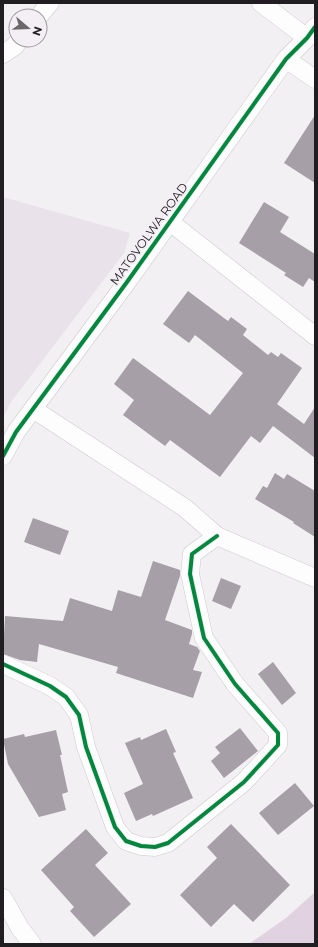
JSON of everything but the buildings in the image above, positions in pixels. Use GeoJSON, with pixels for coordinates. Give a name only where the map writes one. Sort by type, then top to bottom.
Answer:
{"type":"FeatureCollection","features":[{"type":"Feature","properties":{"kind":"street"},"geometry":{"type":"LineString","coordinates":[[261,3],[311,32]]}},
{"type":"Feature","properties":{"kind":"street","name":"MATOVOLWA ROAD"},"geometry":{"type":"LineString","coordinates":[[3,456],[16,432],[33,408],[170,222],[286,59],[311,32]]}},
{"type":"Feature","properties":{"kind":"street"},"geometry":{"type":"LineString","coordinates":[[3,54],[12,48]]}},
{"type":"Feature","properties":{"kind":"street"},"geometry":{"type":"LineString","coordinates":[[286,59],[315,78]]}},
{"type":"Feature","properties":{"kind":"street"},"geometry":{"type":"LineString","coordinates":[[170,222],[315,336]]}},
{"type":"Feature","properties":{"kind":"street"},"geometry":{"type":"LineString","coordinates":[[33,408],[185,508],[217,536],[315,578]]}},
{"type":"Feature","properties":{"kind":"street"},"geometry":{"type":"LineString","coordinates":[[3,664],[50,686],[66,696],[79,715],[86,746],[115,827],[126,841],[141,846],[155,847],[168,842],[244,782],[278,745],[278,734],[235,684],[204,638],[190,574],[192,554],[217,536]]}},
{"type":"Feature","properties":{"kind":"street"},"geometry":{"type":"LineString","coordinates":[[3,898],[20,928],[32,944]]}},
{"type":"Feature","properties":{"kind":"shaded area"},"geometry":{"type":"Polygon","coordinates":[[[3,197],[130,233],[124,253],[11,402],[3,418],[3,197]]]}},
{"type":"Feature","properties":{"kind":"shaded area"},"geometry":{"type":"Polygon","coordinates":[[[315,892],[315,944],[249,944],[286,918],[315,892]]]}},
{"type":"Feature","properties":{"kind":"cycle path"},"geometry":{"type":"LineString","coordinates":[[3,456],[16,432],[127,282],[286,59],[307,38],[315,27]]}},
{"type":"Feature","properties":{"kind":"cycle path"},"geometry":{"type":"LineString","coordinates":[[3,664],[50,686],[66,697],[79,715],[86,747],[115,827],[126,841],[141,846],[155,847],[168,843],[244,782],[278,745],[278,733],[235,684],[204,638],[190,574],[192,554],[217,536]]}}]}
